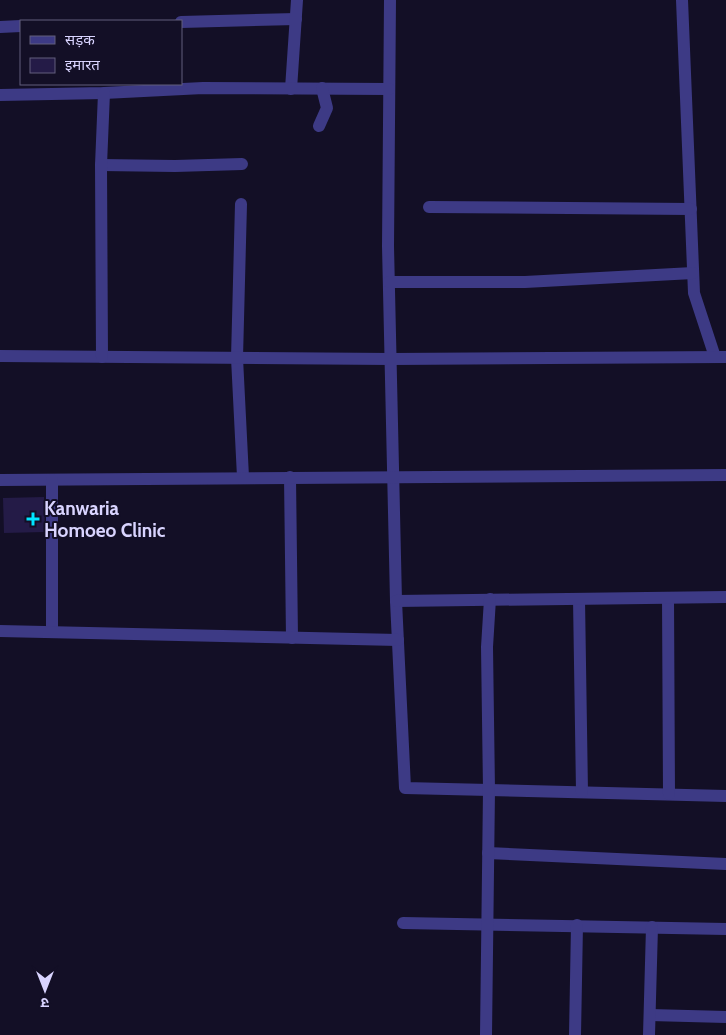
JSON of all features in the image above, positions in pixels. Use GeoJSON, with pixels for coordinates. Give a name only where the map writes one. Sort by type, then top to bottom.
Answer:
{"type":"FeatureCollection","features":[{"type":"Feature","properties":{"kind":"street"},"geometry":{"type":"LineString","coordinates":[[291,89],[297,0]]}},
{"type":"Feature","properties":{"kind":"street"},"geometry":{"type":"LineString","coordinates":[[390,0],[389,282],[395,476],[396,601],[405,788],[726,796]]}},
{"type":"Feature","properties":{"kind":"street"},"geometry":{"type":"LineString","coordinates":[[0,356],[392,359],[720,357],[694,293],[682,0]]}},
{"type":"Feature","properties":{"kind":"street"},"geometry":{"type":"LineString","coordinates":[[182,22],[296,19]]}},
{"type":"Feature","properties":{"kind":"street"},"geometry":{"type":"LineString","coordinates":[[0,27],[20,26]]}},
{"type":"Feature","properties":{"kind":"street"},"geometry":{"type":"LineString","coordinates":[[0,95],[104,94],[203,88],[389,89]]}},
{"type":"Feature","properties":{"kind":"street"},"geometry":{"type":"LineString","coordinates":[[319,126],[327,108],[322,88]]}},
{"type":"Feature","properties":{"kind":"street"},"geometry":{"type":"LineString","coordinates":[[102,357],[101,165],[104,94]]}},
{"type":"Feature","properties":{"kind":"street"},"geometry":{"type":"LineString","coordinates":[[101,165],[175,166],[242,164]]}},
{"type":"Feature","properties":{"kind":"street"},"geometry":{"type":"LineString","coordinates":[[241,204],[237,358],[243,477]]}},
{"type":"Feature","properties":{"kind":"street"},"geometry":{"type":"LineString","coordinates":[[429,207],[691,210]]}},
{"type":"Feature","properties":{"kind":"street"},"geometry":{"type":"LineString","coordinates":[[389,282],[525,282],[693,274]]}},
{"type":"Feature","properties":{"kind":"street"},"geometry":{"type":"LineString","coordinates":[[0,480],[395,476],[726,476]]}},
{"type":"Feature","properties":{"kind":"street"},"geometry":{"type":"LineString","coordinates":[[290,477],[292,638]]}},
{"type":"Feature","properties":{"kind":"street"},"geometry":{"type":"LineString","coordinates":[[52,480],[52,631]]}},
{"type":"Feature","properties":{"kind":"street"},"geometry":{"type":"LineString","coordinates":[[396,601],[726,597]]}},
{"type":"Feature","properties":{"kind":"street"},"geometry":{"type":"LineString","coordinates":[[668,598],[669,794]]}},
{"type":"Feature","properties":{"kind":"street"},"geometry":{"type":"LineString","coordinates":[[486,1035],[489,790],[487,648],[490,599]]}},
{"type":"Feature","properties":{"kind":"street"},"geometry":{"type":"LineString","coordinates":[[579,599],[582,792]]}},
{"type":"Feature","properties":{"kind":"street"},"geometry":{"type":"LineString","coordinates":[[0,631],[398,640]]}},
{"type":"Feature","properties":{"kind":"street"},"geometry":{"type":"LineString","coordinates":[[488,853],[726,864]]}},
{"type":"Feature","properties":{"kind":"street"},"geometry":{"type":"LineString","coordinates":[[403,923],[487,923],[726,929]]}},
{"type":"Feature","properties":{"kind":"street"},"geometry":{"type":"LineString","coordinates":[[575,1035],[577,926]]}},
{"type":"Feature","properties":{"kind":"street"},"geometry":{"type":"LineString","coordinates":[[649,1035],[652,927]]}},
{"type":"Feature","properties":{"kind":"street"},"geometry":{"type":"LineString","coordinates":[[650,1014],[726,1017]]}},
{"type":"Feature","properties":{"kind":"building"},"geometry":{"type":"Polygon","coordinates":[[[44,497],[45,532],[4,533],[3,498],[44,497]]]}},
{"type":"Feature","properties":{"kind":"place","name":"Kanwaria Homoeo Clinic"},"geometry":{"type":"Point","coordinates":[33,519]}}]}
